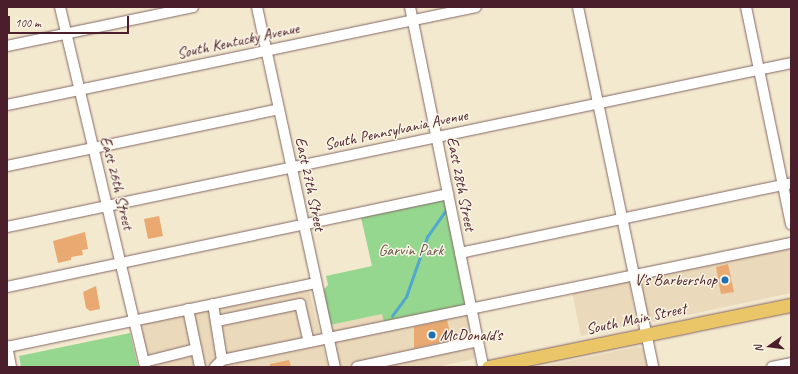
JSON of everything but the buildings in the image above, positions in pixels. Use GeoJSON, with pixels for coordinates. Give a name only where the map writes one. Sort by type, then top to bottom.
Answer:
{"type":"FeatureCollection","features":[{"type":"Feature","properties":{"kind":"main road","name":"South Main Street"},"geometry":{"type":"LineString","coordinates":[[488,367],[524,363],[646,334],[791,305]]}},
{"type":"Feature","properties":{"kind":"street","name":"East 26th Street"},"geometry":{"type":"LineString","coordinates":[[60,7],[145,364]]}},
{"type":"Feature","properties":{"kind":"street"},"geometry":{"type":"LineString","coordinates":[[7,46],[193,7]]}},
{"type":"Feature","properties":{"kind":"street","name":"East 27th Street"},"geometry":{"type":"LineString","coordinates":[[257,7],[335,367]]}},
{"type":"Feature","properties":{"kind":"street","name":"East 28th Street"},"geometry":{"type":"LineString","coordinates":[[410,7],[483,367]]}},
{"type":"Feature","properties":{"kind":"street","name":"South Kentucky Avenue"},"geometry":{"type":"LineString","coordinates":[[7,105],[476,7]]}},
{"type":"Feature","properties":{"kind":"street"},"geometry":{"type":"LineString","coordinates":[[578,7],[653,367]]}},
{"type":"Feature","properties":{"kind":"street"},"geometry":{"type":"LineString","coordinates":[[746,7],[759,69],[787,184],[791,224]]}},
{"type":"Feature","properties":{"kind":"street","name":"South Pennsylvania Avenue"},"geometry":{"type":"LineString","coordinates":[[7,227],[791,63]]}},
{"type":"Feature","properties":{"kind":"street"},"geometry":{"type":"LineString","coordinates":[[7,166],[279,109]]}},
{"type":"Feature","properties":{"kind":"street"},"geometry":{"type":"LineString","coordinates":[[460,253],[787,184]]}},
{"type":"Feature","properties":{"kind":"street"},"geometry":{"type":"LineString","coordinates":[[7,287],[448,194]]}},
{"type":"Feature","properties":{"kind":"street"},"geometry":{"type":"LineString","coordinates":[[215,367],[222,360],[791,244]]}},
{"type":"Feature","properties":{"kind":"street"},"geometry":{"type":"LineString","coordinates":[[11,367],[7,347],[316,283]]}},
{"type":"Feature","properties":{"kind":"street"},"geometry":{"type":"LineString","coordinates":[[261,294],[264,311]]}},
{"type":"Feature","properties":{"kind":"street"},"geometry":{"type":"LineString","coordinates":[[213,304],[217,321],[222,360]]}},
{"type":"Feature","properties":{"kind":"street"},"geometry":{"type":"LineString","coordinates":[[217,321],[300,304],[309,342]]}},
{"type":"Feature","properties":{"kind":"street"},"geometry":{"type":"LineString","coordinates":[[188,309],[200,367]]}},
{"type":"Feature","properties":{"kind":"street"},"geometry":{"type":"LineString","coordinates":[[357,367],[478,341]]}},
{"type":"Feature","properties":{"kind":"street"},"geometry":{"type":"LineString","coordinates":[[145,364],[196,349]]}},
{"type":"Feature","properties":{"kind":"street"},"geometry":{"type":"LineString","coordinates":[[772,367],[791,363]]}},
{"type":"Feature","properties":{"kind":"shaded area"},"geometry":{"type":"Polygon","coordinates":[[[791,246],[791,293],[654,322],[648,318],[638,273],[791,246]]]}},
{"type":"Feature","properties":{"kind":"shaded area"},"geometry":{"type":"Polygon","coordinates":[[[629,280],[636,324],[581,336],[572,292],[629,280]]]}},
{"type":"Feature","properties":{"kind":"shaded area"},"geometry":{"type":"Polygon","coordinates":[[[309,290],[328,367],[151,367],[141,328],[144,324],[309,290]]]}},
{"type":"Feature","properties":{"kind":"shaded area"},"geometry":{"type":"Polygon","coordinates":[[[465,305],[475,354],[473,359],[437,367],[338,367],[330,325],[382,314],[384,321],[465,305]]]}},
{"type":"Feature","properties":{"kind":"shaded area"},"geometry":{"type":"Polygon","coordinates":[[[637,347],[643,349],[647,367],[540,367],[637,347]]]}},
{"type":"Feature","properties":{"kind":"green space","name":"Garvin Park"},"geometry":{"type":"Polygon","coordinates":[[[444,196],[465,305],[384,322],[382,314],[330,325],[323,290],[328,285],[326,276],[372,266],[360,213],[444,196]]]}},
{"type":"Feature","properties":{"kind":"green space"},"geometry":{"type":"Polygon","coordinates":[[[130,333],[138,367],[21,367],[19,356],[130,333]]]}},
{"type":"Feature","properties":{"kind":"waterway"},"geometry":{"type":"LineString","coordinates":[[392,316],[406,297],[427,237],[445,211]]}},
{"type":"Feature","properties":{"kind":"place","name":"V's Barbershop"},"geometry":{"type":"Point","coordinates":[725,280]}},
{"type":"Feature","properties":{"kind":"place","name":"McDonald's"},"geometry":{"type":"Point","coordinates":[432,335]}}]}
